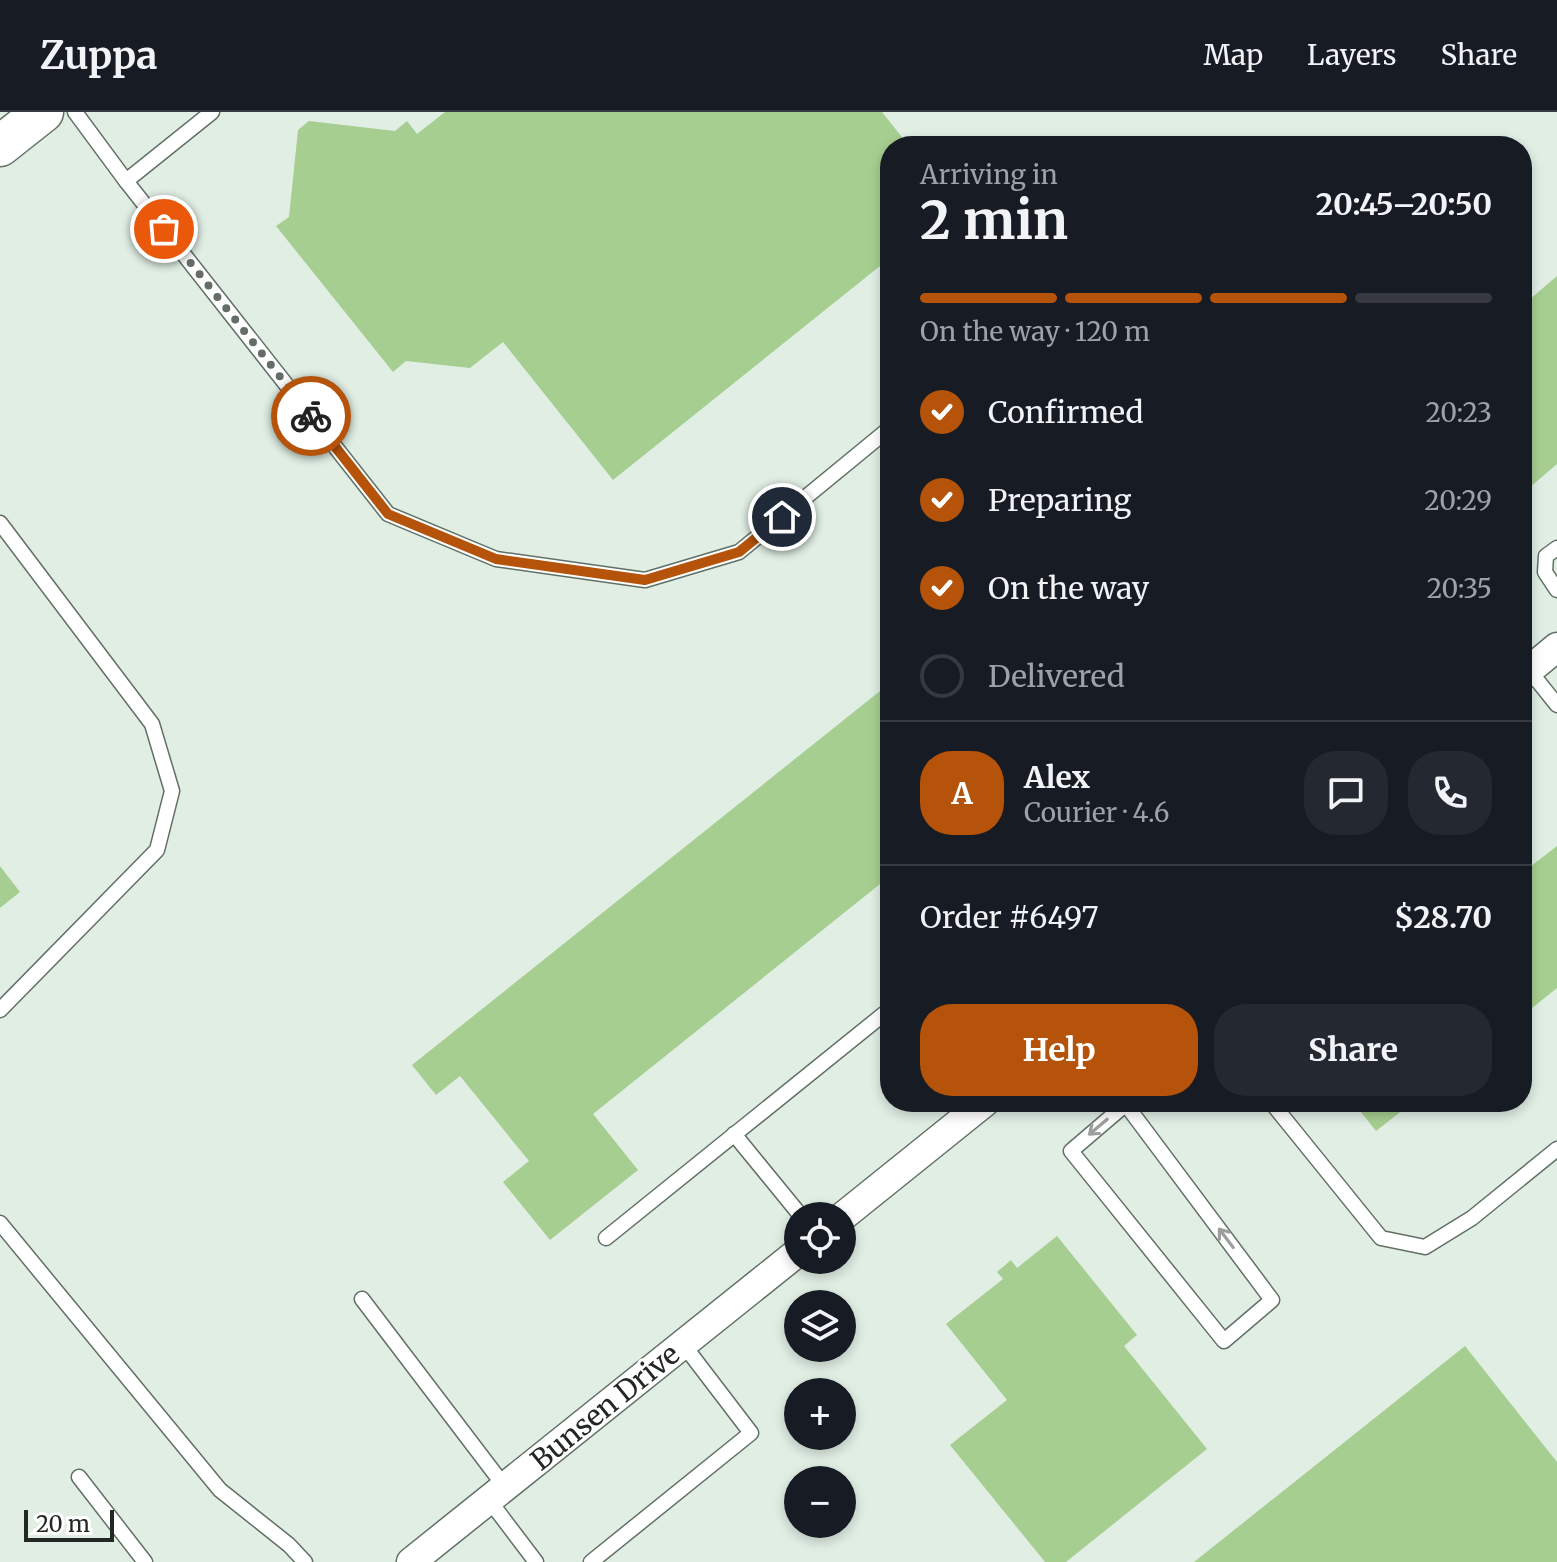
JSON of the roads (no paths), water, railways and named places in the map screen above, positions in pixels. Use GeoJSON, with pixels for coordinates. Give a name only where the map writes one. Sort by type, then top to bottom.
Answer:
{"type":"FeatureCollection","features":[{"type":"Feature","properties":{"kind":"street"},"geometry":{"type":"LineString","coordinates":[[0,146],[43,112]]}},
{"type":"Feature","properties":{"kind":"street"},"geometry":{"type":"LineString","coordinates":[[1532,667],[1557,647]]}},
{"type":"Feature","properties":{"kind":"street"},"geometry":{"type":"LineString","coordinates":[[856,1206],[973,1112]]}},
{"type":"Feature","properties":{"kind":"street","name":"Bunsen Drive"},"geometry":{"type":"LineString","coordinates":[[411,1562],[784,1263]]}},
{"type":"Feature","properties":{"kind":"lane"},"geometry":{"type":"LineString","coordinates":[[75,112],[388,514],[496,559],[645,580],[739,552],[880,436]]}},
{"type":"Feature","properties":{"kind":"lane"},"geometry":{"type":"LineString","coordinates":[[126,181],[212,112]]}},
{"type":"Feature","properties":{"kind":"lane"},"geometry":{"type":"LineString","coordinates":[[0,523],[152,724],[172,791],[157,850],[0,1010]]}},
{"type":"Feature","properties":{"kind":"lane"},"geometry":{"type":"LineString","coordinates":[[1557,548],[1546,556],[1545,572],[1557,590]]}},
{"type":"Feature","properties":{"kind":"lane"},"geometry":{"type":"LineString","coordinates":[[1532,680],[1557,705]]}},
{"type":"Feature","properties":{"kind":"lane"},"geometry":{"type":"LineString","coordinates":[[606,1238],[880,1017]]}},
{"type":"Feature","properties":{"kind":"lane"},"geometry":{"type":"LineString","coordinates":[[1115,1112],[1071,1151],[1224,1341],[1272,1300],[1132,1112]]}},
{"type":"Feature","properties":{"kind":"lane"},"geometry":{"type":"LineString","coordinates":[[1279,1112],[1381,1238],[1425,1247],[1472,1218],[1557,1149]]}},
{"type":"Feature","properties":{"kind":"lane"},"geometry":{"type":"LineString","coordinates":[[734,1134],[790,1202]]}},
{"type":"Feature","properties":{"kind":"lane"},"geometry":{"type":"LineString","coordinates":[[0,1223],[220,1490],[289,1545],[305,1562]]}},
{"type":"Feature","properties":{"kind":"lane"},"geometry":{"type":"LineString","coordinates":[[362,1299],[497,1494],[536,1562]]}},
{"type":"Feature","properties":{"kind":"lane"},"geometry":{"type":"LineString","coordinates":[[591,1562],[751,1433],[683,1344]]}},
{"type":"Feature","properties":{"kind":"lane"},"geometry":{"type":"LineString","coordinates":[[79,1477],[145,1562]]}}]}
